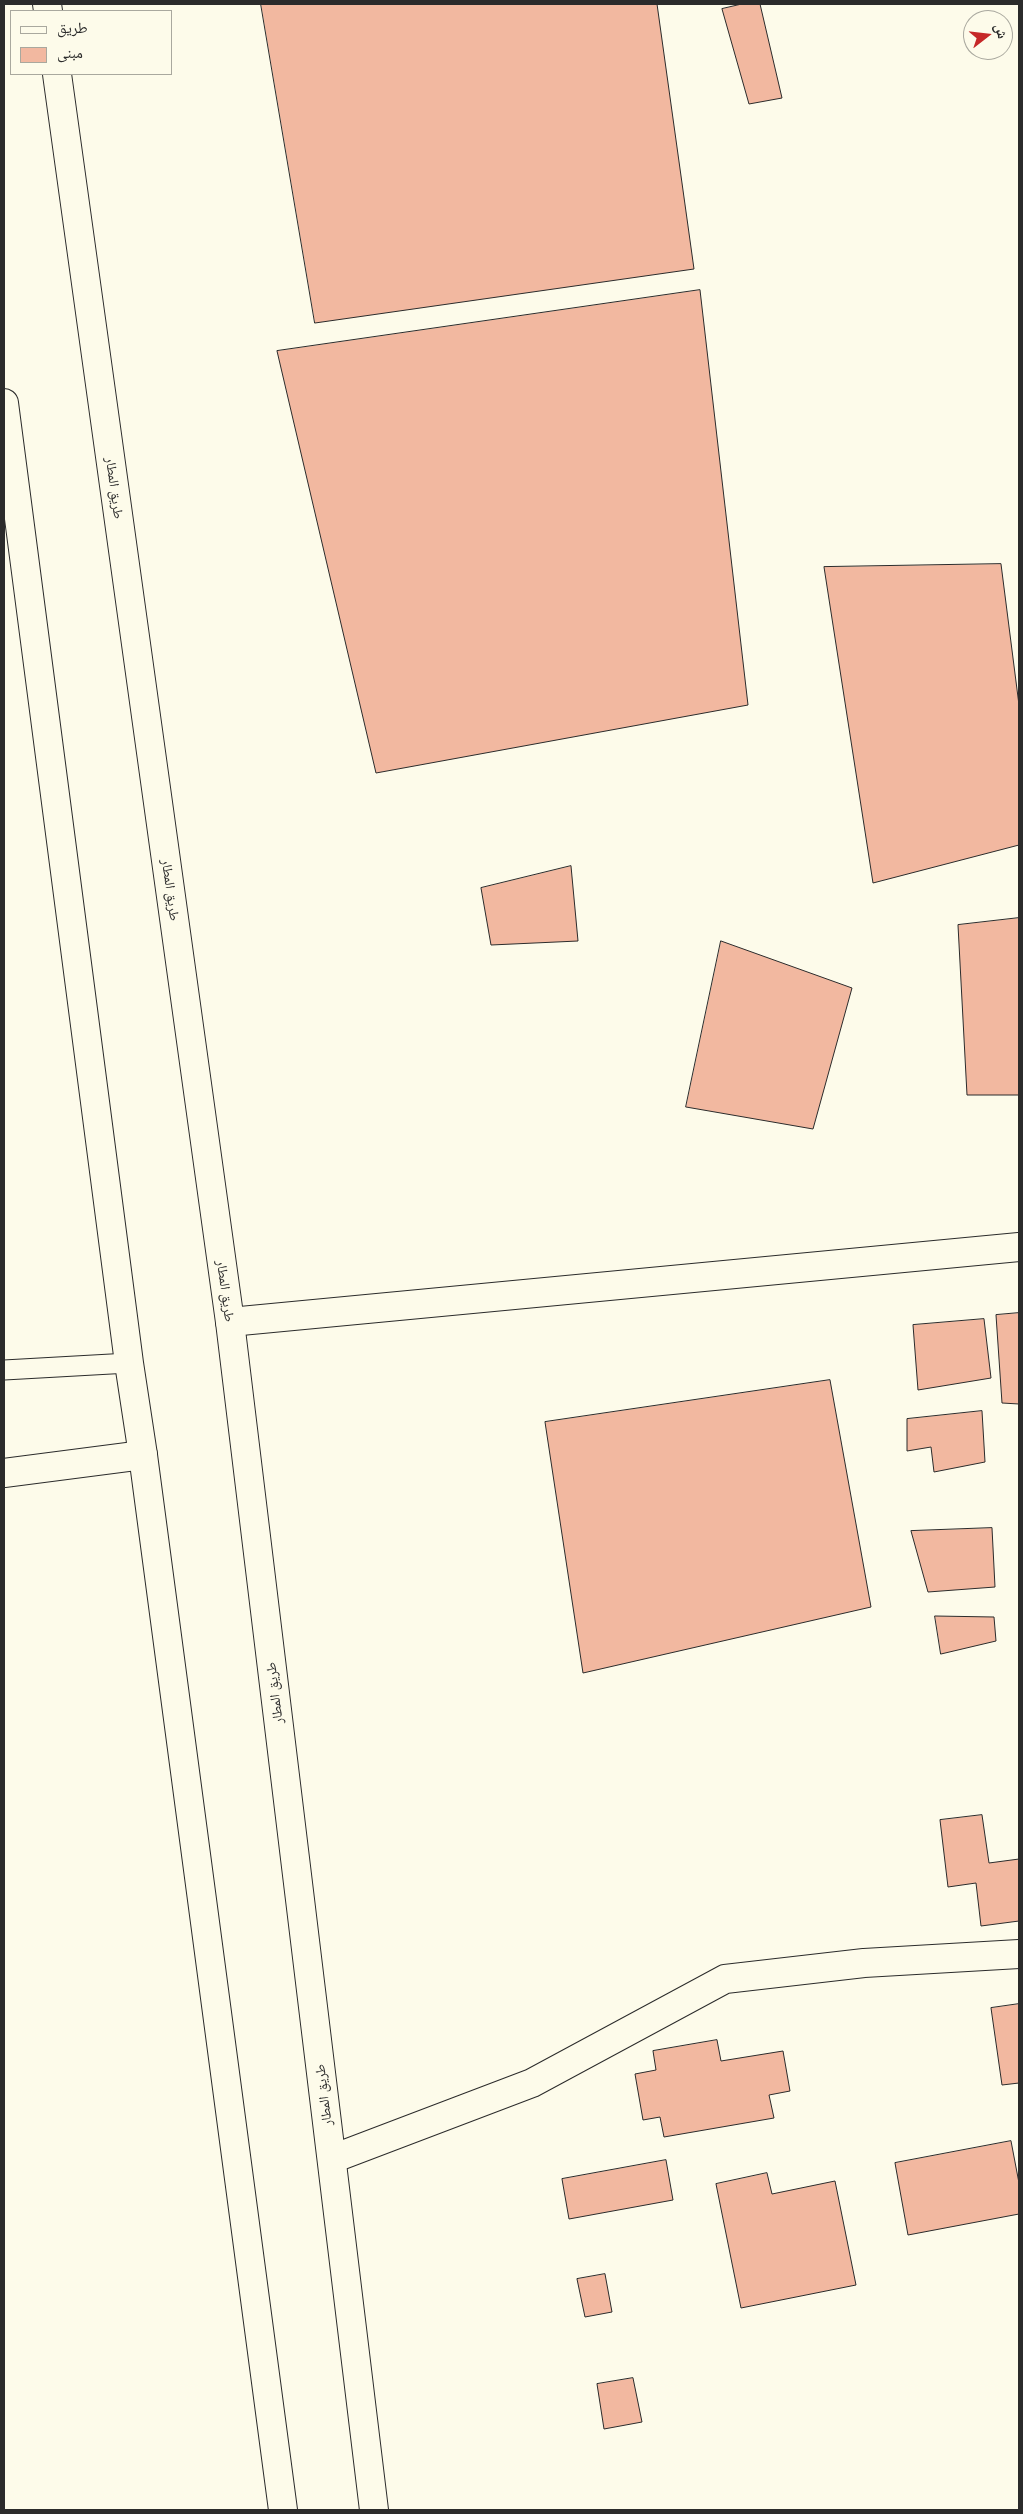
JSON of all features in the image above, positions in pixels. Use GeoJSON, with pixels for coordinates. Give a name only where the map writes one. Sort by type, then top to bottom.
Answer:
{"type":"FeatureCollection","features":[{"type":"Feature","properties":{"kind":"main road","name":"طريق المطار"},"geometry":{"type":"LineString","coordinates":[[57,75],[230,1322],[374,2510]]}},
{"type":"Feature","properties":{"kind":"main road"},"geometry":{"type":"LineString","coordinates":[[4,403],[129,1363],[143,1455],[283,2510]]}},
{"type":"Feature","properties":{"kind":"main road"},"geometry":{"type":"LineString","coordinates":[[230,1322],[1019,1247]]}},
{"type":"Feature","properties":{"kind":"main road"},"geometry":{"type":"LineString","coordinates":[[4,1473],[143,1455]]}},
{"type":"Feature","properties":{"kind":"main road"},"geometry":{"type":"LineString","coordinates":[[332,2159],[532,2083],[725,1979],[864,1964],[1019,1954]]}},
{"type":"Feature","properties":{"kind":"lane"},"geometry":{"type":"LineString","coordinates":[[4,1370],[129,1363]]}},
{"type":"Feature","properties":{"kind":"building"},"geometry":{"type":"Polygon","coordinates":[[[261,4],[657,4],[694,269],[315,323],[261,4]]]}},
{"type":"Feature","properties":{"kind":"building"},"geometry":{"type":"Polygon","coordinates":[[[742,4],[760,4],[782,98],[749,104],[722,9],[742,4]]]}},
{"type":"Feature","properties":{"kind":"building"},"geometry":{"type":"Polygon","coordinates":[[[700,290],[748,705],[376,773],[277,351],[700,290]]]}},
{"type":"Feature","properties":{"kind":"building"},"geometry":{"type":"Polygon","coordinates":[[[1001,564],[1019,705],[1019,845],[873,883],[824,567],[1001,564]]]}},
{"type":"Feature","properties":{"kind":"building"},"geometry":{"type":"Polygon","coordinates":[[[571,866],[578,941],[491,945],[481,888],[571,866]]]}},
{"type":"Feature","properties":{"kind":"building"},"geometry":{"type":"Polygon","coordinates":[[[1019,918],[1019,1095],[967,1095],[958,925],[1019,918]]]}},
{"type":"Feature","properties":{"kind":"building"},"geometry":{"type":"Polygon","coordinates":[[[721,941],[852,988],[813,1129],[686,1107],[721,941]]]}},
{"type":"Feature","properties":{"kind":"building"},"geometry":{"type":"Polygon","coordinates":[[[1019,1313],[1019,1404],[1002,1403],[996,1315],[1019,1313]]]}},
{"type":"Feature","properties":{"kind":"building"},"geometry":{"type":"Polygon","coordinates":[[[984,1319],[991,1378],[918,1390],[913,1325],[984,1319]]]}},
{"type":"Feature","properties":{"kind":"building"},"geometry":{"type":"Polygon","coordinates":[[[830,1380],[871,1607],[583,1673],[545,1422],[830,1380]]]}},
{"type":"Feature","properties":{"kind":"building"},"geometry":{"type":"Polygon","coordinates":[[[982,1411],[985,1462],[934,1472],[931,1447],[907,1451],[907,1419],[982,1411]]]}},
{"type":"Feature","properties":{"kind":"building"},"geometry":{"type":"Polygon","coordinates":[[[992,1528],[995,1587],[928,1592],[911,1531],[992,1528]]]}},
{"type":"Feature","properties":{"kind":"building"},"geometry":{"type":"Polygon","coordinates":[[[935,1616],[994,1617],[996,1641],[941,1654],[935,1616]]]}},
{"type":"Feature","properties":{"kind":"building"},"geometry":{"type":"Polygon","coordinates":[[[982,1815],[989,1863],[1019,1859],[1019,1921],[981,1926],[976,1883],[948,1887],[940,1820],[982,1815]]]}},
{"type":"Feature","properties":{"kind":"building"},"geometry":{"type":"Polygon","coordinates":[[[1019,2004],[1019,2083],[1002,2085],[991,2008],[1019,2004]]]}},
{"type":"Feature","properties":{"kind":"building"},"geometry":{"type":"Polygon","coordinates":[[[717,2040],[721,2061],[783,2051],[790,2091],[769,2095],[774,2118],[664,2137],[660,2117],[643,2120],[635,2074],[656,2070],[653,2051],[717,2040]]]}},
{"type":"Feature","properties":{"kind":"building"},"geometry":{"type":"Polygon","coordinates":[[[1011,2141],[1019,2183],[1019,2214],[908,2235],[895,2163],[1011,2141]]]}},
{"type":"Feature","properties":{"kind":"building"},"geometry":{"type":"Polygon","coordinates":[[[666,2160],[673,2200],[569,2219],[562,2179],[666,2160]]]}},
{"type":"Feature","properties":{"kind":"building"},"geometry":{"type":"Polygon","coordinates":[[[767,2173],[772,2194],[835,2181],[856,2285],[741,2308],[716,2184],[767,2173]]]}},
{"type":"Feature","properties":{"kind":"building"},"geometry":{"type":"Polygon","coordinates":[[[605,2274],[612,2312],[585,2317],[577,2279],[605,2274]]]}},
{"type":"Feature","properties":{"kind":"building"},"geometry":{"type":"Polygon","coordinates":[[[633,2378],[642,2422],[604,2429],[597,2384],[633,2378]]]}}]}
